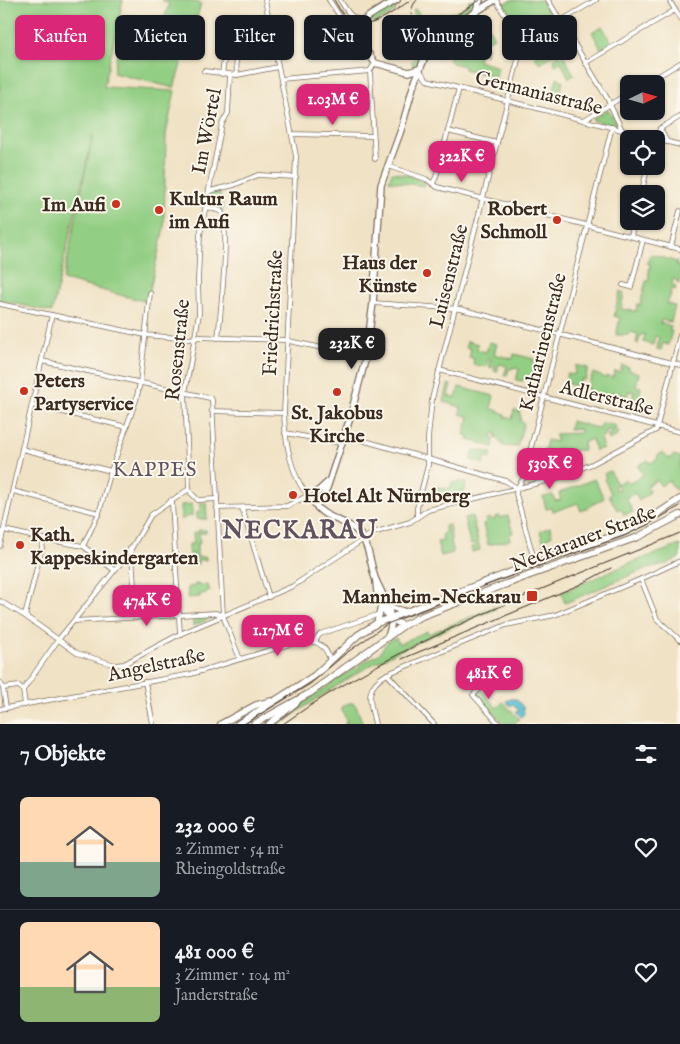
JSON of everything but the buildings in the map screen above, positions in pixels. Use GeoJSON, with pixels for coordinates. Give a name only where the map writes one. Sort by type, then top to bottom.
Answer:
{"type":"FeatureCollection","features":[{"type":"Feature","properties":{"kind":"main road","name":"Neckarauer Straße"},"geometry":{"type":"LineString","coordinates":[[238,724],[304,684],[358,635],[377,623],[535,563],[622,533],[645,522],[680,499]]}},
{"type":"Feature","properties":{"kind":"main road"},"geometry":{"type":"LineString","coordinates":[[667,507],[673,513],[669,522]]}},
{"type":"Feature","properties":{"kind":"main road","name":"Neckarauer Straße"},"geometry":{"type":"LineString","coordinates":[[254,724],[304,696],[404,625],[436,610],[638,538],[680,516]]}},
{"type":"Feature","properties":{"kind":"main road"},"geometry":{"type":"LineString","coordinates":[[335,673],[341,663],[340,658],[337,656]]}},
{"type":"Feature","properties":{"kind":"street","name":"Friedrichstraße"},"geometry":{"type":"LineString","coordinates":[[266,0],[296,156],[284,413],[288,448],[299,481],[307,496]]}},
{"type":"Feature","properties":{"kind":"street"},"geometry":{"type":"LineString","coordinates":[[329,0],[338,15]]}},
{"type":"Feature","properties":{"kind":"street"},"geometry":{"type":"LineString","coordinates":[[340,0],[350,15]]}},
{"type":"Feature","properties":{"kind":"street"},"geometry":{"type":"LineString","coordinates":[[372,15],[397,0]]}},
{"type":"Feature","properties":{"kind":"street"},"geometry":{"type":"LineString","coordinates":[[475,13],[480,0]]}},
{"type":"Feature","properties":{"kind":"street"},"geometry":{"type":"LineString","coordinates":[[388,637],[390,619],[384,607],[364,540],[356,529],[315,506],[316,493],[328,482],[344,435],[346,420],[352,409],[366,356],[374,303],[382,185],[419,69],[432,39],[496,0],[505,15]]}},
{"type":"Feature","properties":{"kind":"street"},"geometry":{"type":"LineString","coordinates":[[548,0],[557,15]]}},
{"type":"Feature","properties":{"kind":"street"},"geometry":{"type":"LineString","coordinates":[[570,15],[596,0]]}},
{"type":"Feature","properties":{"kind":"street"},"geometry":{"type":"LineString","coordinates":[[669,0],[680,18]]}},
{"type":"Feature","properties":{"kind":"street"},"geometry":{"type":"LineString","coordinates":[[585,63],[675,10]]}},
{"type":"Feature","properties":{"kind":"street","name":"Im Wörtel"},"geometry":{"type":"LineString","coordinates":[[222,74],[227,39],[231,37],[235,41],[237,75]]}},
{"type":"Feature","properties":{"kind":"street"},"geometry":{"type":"LineString","coordinates":[[577,50],[622,130]]}},
{"type":"Feature","properties":{"kind":"street"},"geometry":{"type":"LineString","coordinates":[[372,60],[375,64],[409,72],[419,69]]}},
{"type":"Feature","properties":{"kind":"street","name":"Luisenstraße"},"geometry":{"type":"LineString","coordinates":[[417,517],[417,508],[428,465],[431,402],[518,60]]}},
{"type":"Feature","properties":{"kind":"street"},"geometry":{"type":"LineString","coordinates":[[660,75],[680,63]]}},
{"type":"Feature","properties":{"kind":"street"},"geometry":{"type":"LineString","coordinates":[[375,64],[370,71],[375,159]]}},
{"type":"Feature","properties":{"kind":"street"},"geometry":{"type":"LineString","coordinates":[[204,71],[237,75],[278,67]]}},
{"type":"Feature","properties":{"kind":"street","name":"Germaniastraße"},"geometry":{"type":"LineString","coordinates":[[419,69],[427,80],[622,130]]}},
{"type":"Feature","properties":{"kind":"street"},"geometry":{"type":"LineString","coordinates":[[281,79],[370,71]]}},
{"type":"Feature","properties":{"kind":"street"},"geometry":{"type":"LineString","coordinates":[[409,72],[414,84]]}},
{"type":"Feature","properties":{"kind":"street","name":"Im Wörtel"},"geometry":{"type":"LineString","coordinates":[[210,191],[222,124],[228,113],[230,75]]}},
{"type":"Feature","properties":{"kind":"street"},"geometry":{"type":"LineString","coordinates":[[433,183],[459,88]]}},
{"type":"Feature","properties":{"kind":"street"},"geometry":{"type":"LineString","coordinates":[[584,120],[620,98]]}},
{"type":"Feature","properties":{"kind":"street"},"geometry":{"type":"LineString","coordinates":[[667,142],[660,128],[680,117]]}},
{"type":"Feature","properties":{"kind":"street","name":"Katharinenstraße"},"geometry":{"type":"LineString","coordinates":[[517,488],[523,479],[612,127]]}},
{"type":"Feature","properties":{"kind":"street"},"geometry":{"type":"LineString","coordinates":[[448,130],[497,143]]}},
{"type":"Feature","properties":{"kind":"street"},"geometry":{"type":"LineString","coordinates":[[292,134],[374,136]]}},
{"type":"Feature","properties":{"kind":"street","name":"Germaniastraße"},"geometry":{"type":"LineString","coordinates":[[667,142],[680,145]]}},
{"type":"Feature","properties":{"kind":"street"},"geometry":{"type":"LineString","coordinates":[[388,166],[426,179],[438,186],[680,249]]}},
{"type":"Feature","properties":{"kind":"street"},"geometry":{"type":"LineString","coordinates":[[210,191],[258,176],[296,177]]}},
{"type":"Feature","properties":{"kind":"street","name":"Rosenstraße"},"geometry":{"type":"LineString","coordinates":[[188,488],[185,393],[199,314],[200,235],[210,191]]}},
{"type":"Feature","properties":{"kind":"street"},"geometry":{"type":"LineString","coordinates":[[206,207],[221,211],[224,216],[224,252],[218,338]]}},
{"type":"Feature","properties":{"kind":"street"},"geometry":{"type":"LineString","coordinates":[[671,247],[680,211]]}},
{"type":"Feature","properties":{"kind":"street"},"geometry":{"type":"LineString","coordinates":[[630,236],[632,230]]}},
{"type":"Feature","properties":{"kind":"street"},"geometry":{"type":"LineString","coordinates":[[623,285],[631,287],[643,240]]}},
{"type":"Feature","properties":{"kind":"street"},"geometry":{"type":"LineString","coordinates":[[83,546],[99,513],[111,471],[136,400],[140,383],[150,293]]}},
{"type":"Feature","properties":{"kind":"street"},"geometry":{"type":"LineString","coordinates":[[374,303],[455,308],[680,365]]}},
{"type":"Feature","properties":{"kind":"street"},"geometry":{"type":"LineString","coordinates":[[0,304],[145,336],[287,341],[366,356]]}},
{"type":"Feature","properties":{"kind":"street"},"geometry":{"type":"LineString","coordinates":[[0,546],[52,315]]}},
{"type":"Feature","properties":{"kind":"street"},"geometry":{"type":"LineString","coordinates":[[0,601],[25,616],[77,653],[116,665],[122,665],[180,634],[293,586],[373,533],[410,522],[428,510],[555,479],[592,464],[656,430],[680,335]]}},
{"type":"Feature","properties":{"kind":"street"},"geometry":{"type":"LineString","coordinates":[[42,361],[210,398],[223,616],[240,659]]}},
{"type":"Feature","properties":{"kind":"street","name":"Adlerstraße"},"geometry":{"type":"LineString","coordinates":[[439,370],[680,432]]}},
{"type":"Feature","properties":{"kind":"street"},"geometry":{"type":"LineString","coordinates":[[32,405],[127,427]]}},
{"type":"Feature","properties":{"kind":"street"},"geometry":{"type":"LineString","coordinates":[[212,411],[284,413]]}},
{"type":"Feature","properties":{"kind":"street"},"geometry":{"type":"LineString","coordinates":[[285,432],[341,443]]}},
{"type":"Feature","properties":{"kind":"street"},"geometry":{"type":"LineString","coordinates":[[344,435],[506,481],[517,488]]}},
{"type":"Feature","properties":{"kind":"street"},"geometry":{"type":"LineString","coordinates":[[22,449],[111,471]]}},
{"type":"Feature","properties":{"kind":"street"},"geometry":{"type":"LineString","coordinates":[[23,690],[58,640],[130,549],[151,515],[188,488],[191,494],[198,500],[217,499]]}},
{"type":"Feature","properties":{"kind":"street"},"geometry":{"type":"LineString","coordinates":[[517,488],[516,494],[535,563]]}},
{"type":"Feature","properties":{"kind":"street"},"geometry":{"type":"LineString","coordinates":[[12,491],[99,513]]}},
{"type":"Feature","properties":{"kind":"street"},"geometry":{"type":"LineString","coordinates":[[218,508],[287,506],[307,496],[316,501]]}},
{"type":"Feature","properties":{"kind":"street"},"geometry":{"type":"LineString","coordinates":[[170,500],[172,504],[180,634]]}},
{"type":"Feature","properties":{"kind":"street"},"geometry":{"type":"LineString","coordinates":[[242,508],[269,597]]}},
{"type":"Feature","properties":{"kind":"street"},"geometry":{"type":"LineString","coordinates":[[4,530],[83,546],[114,570]]}},
{"type":"Feature","properties":{"kind":"street"},"geometry":{"type":"LineString","coordinates":[[25,616],[44,539]]}},
{"type":"Feature","properties":{"kind":"street"},"geometry":{"type":"LineString","coordinates":[[130,549],[136,618]]}},
{"type":"Feature","properties":{"kind":"street"},"geometry":{"type":"LineString","coordinates":[[375,724],[370,702],[370,690],[376,682],[387,674],[506,625],[555,615],[680,561]]}},
{"type":"Feature","properties":{"kind":"street"},"geometry":{"type":"LineString","coordinates":[[641,579],[658,619],[680,640]]}},
{"type":"Feature","properties":{"kind":"street"},"geometry":{"type":"LineString","coordinates":[[384,607],[406,612]]}},
{"type":"Feature","properties":{"kind":"street"},"geometry":{"type":"LineString","coordinates":[[377,623],[384,607]]}},
{"type":"Feature","properties":{"kind":"street"},"geometry":{"type":"LineString","coordinates":[[74,621],[216,613],[223,616]]}},
{"type":"Feature","properties":{"kind":"street"},"geometry":{"type":"LineString","coordinates":[[330,662],[324,647],[315,641],[320,634],[380,614]]}},
{"type":"Feature","properties":{"kind":"street"},"geometry":{"type":"LineString","coordinates":[[390,619],[404,625]]}},
{"type":"Feature","properties":{"kind":"street","name":"Angelstraße"},"geometry":{"type":"LineString","coordinates":[[0,709],[191,674],[300,641],[315,641]]}},
{"type":"Feature","properties":{"kind":"street"},"geometry":{"type":"LineString","coordinates":[[387,674],[434,724]]}},
{"type":"Feature","properties":{"kind":"street"},"geometry":{"type":"LineString","coordinates":[[494,676],[473,695],[500,724]]}},
{"type":"Feature","properties":{"kind":"street"},"geometry":{"type":"LineString","coordinates":[[0,682],[3,688],[6,708]]}},
{"type":"Feature","properties":{"kind":"street"},"geometry":{"type":"LineString","coordinates":[[145,682],[153,724]]}},
{"type":"Feature","properties":{"kind":"street"},"geometry":{"type":"LineString","coordinates":[[3,688],[19,686],[23,690],[25,704]]}},
{"type":"Feature","properties":{"kind":"street"},"geometry":{"type":"LineString","coordinates":[[269,724],[304,696]]}},
{"type":"Feature","properties":{"kind":"street"},"geometry":{"type":"LineString","coordinates":[[221,724],[256,706],[278,699]]}},
{"type":"Feature","properties":{"kind":"green space"},"geometry":{"type":"Polygon","coordinates":[[[0,0],[123,0],[120,15],[115,15],[115,37],[104,87],[175,91],[166,134],[164,228],[147,302],[63,280],[93,135],[52,312],[0,300],[0,0]]]}},
{"type":"Feature","properties":{"kind":"green space"},"geometry":{"type":"Polygon","coordinates":[[[162,0],[183,0],[201,3],[198,15],[165,15],[169,4],[162,0]]]}},
{"type":"Feature","properties":{"kind":"green space"},"geometry":{"type":"Polygon","coordinates":[[[476,0],[477,3],[471,12],[466,15],[435,15],[456,12],[469,5],[468,2],[476,0]]]}},
{"type":"Feature","properties":{"kind":"green space"},"geometry":{"type":"Polygon","coordinates":[[[511,0],[541,0],[550,15],[511,15],[504,4],[511,0]]]}},
{"type":"Feature","properties":{"kind":"green space"},"geometry":{"type":"Polygon","coordinates":[[[395,4],[396,11],[389,15],[382,15],[382,19],[374,24],[372,20],[374,16],[395,4]]]}},
{"type":"Feature","properties":{"kind":"green space"},"geometry":{"type":"Polygon","coordinates":[[[414,9],[418,11],[419,15],[414,14],[414,9]]]}},
{"type":"Feature","properties":{"kind":"green space"},"geometry":{"type":"Polygon","coordinates":[[[602,26],[612,43],[601,49],[592,32],[602,26]]]}},
{"type":"Feature","properties":{"kind":"green space"},"geometry":{"type":"Polygon","coordinates":[[[116,60],[183,60],[174,88],[113,73],[116,60]]]}},
{"type":"Feature","properties":{"kind":"green space"},"geometry":{"type":"Polygon","coordinates":[[[413,60],[421,60],[414,69],[413,60]]]}},
{"type":"Feature","properties":{"kind":"green space"},"geometry":{"type":"Polygon","coordinates":[[[450,60],[478,60],[498,67],[496,77],[464,69],[464,66],[452,63],[450,60]]]}},
{"type":"Feature","properties":{"kind":"green space"},"geometry":{"type":"Polygon","coordinates":[[[554,60],[566,60],[574,75],[569,78],[561,62],[555,65],[554,60]]]}},
{"type":"Feature","properties":{"kind":"green space"},"geometry":{"type":"Polygon","coordinates":[[[557,77],[563,81],[559,96],[553,94],[557,77]]]}},
{"type":"Feature","properties":{"kind":"green space"},"geometry":{"type":"Polygon","coordinates":[[[608,109],[618,127],[593,120],[593,118],[608,109]]]}},
{"type":"Feature","properties":{"kind":"green space"},"geometry":{"type":"Polygon","coordinates":[[[392,172],[411,176],[425,182],[424,186],[389,181],[392,172]]]}},
{"type":"Feature","properties":{"kind":"green space"},"geometry":{"type":"Polygon","coordinates":[[[218,189],[224,209],[221,211],[206,207],[210,191],[218,189]]]}},
{"type":"Feature","properties":{"kind":"green space"},"geometry":{"type":"Polygon","coordinates":[[[651,254],[677,262],[676,266],[680,266],[680,284],[677,283],[677,280],[673,279],[672,285],[676,286],[675,290],[671,289],[667,304],[675,306],[671,322],[661,320],[660,323],[671,326],[669,331],[672,331],[668,345],[663,343],[661,350],[657,349],[659,337],[655,336],[653,345],[643,342],[645,335],[641,334],[638,344],[636,343],[638,334],[630,332],[628,335],[616,335],[620,318],[614,316],[620,291],[624,293],[621,309],[636,311],[637,304],[640,305],[646,281],[648,282],[650,264],[647,263],[651,254]]]}},
{"type":"Feature","properties":{"kind":"green space"},"geometry":{"type":"Polygon","coordinates":[[[467,341],[478,344],[477,350],[486,352],[489,342],[497,344],[494,354],[513,359],[514,354],[534,359],[533,368],[540,370],[539,379],[524,377],[523,381],[516,380],[519,369],[513,367],[509,369],[507,376],[504,376],[507,366],[499,364],[497,372],[494,371],[495,365],[492,368],[489,367],[491,359],[489,358],[486,367],[473,365],[474,359],[469,357],[471,349],[466,347],[467,341]]]}},
{"type":"Feature","properties":{"kind":"green space"},"geometry":{"type":"Polygon","coordinates":[[[576,365],[588,368],[585,380],[581,379],[579,387],[565,383],[567,373],[574,375],[576,365]]]}},
{"type":"Feature","properties":{"kind":"green space"},"geometry":{"type":"Polygon","coordinates":[[[622,365],[629,367],[629,370],[639,373],[636,386],[641,387],[638,401],[632,399],[634,392],[629,391],[627,396],[612,392],[611,397],[589,393],[590,390],[586,389],[593,373],[606,378],[606,376],[613,378],[615,371],[620,372],[622,365]]]}},
{"type":"Feature","properties":{"kind":"green space"},"geometry":{"type":"Polygon","coordinates":[[[448,384],[451,385],[448,396],[456,398],[459,387],[494,396],[491,408],[505,414],[505,417],[512,419],[514,410],[520,411],[520,421],[524,423],[517,447],[503,446],[500,440],[496,439],[496,433],[493,433],[493,447],[468,440],[469,436],[464,435],[469,417],[460,414],[461,407],[444,402],[448,384]]]}},
{"type":"Feature","properties":{"kind":"green space"},"geometry":{"type":"Polygon","coordinates":[[[571,421],[600,429],[602,423],[616,426],[615,430],[619,433],[616,437],[609,440],[607,435],[611,434],[611,430],[606,431],[607,433],[603,434],[604,436],[600,438],[603,448],[595,451],[592,439],[583,443],[583,450],[562,451],[562,449],[556,449],[556,455],[549,455],[545,462],[542,462],[547,440],[556,442],[556,434],[580,433],[580,429],[569,430],[571,421]]]}},
{"type":"Feature","properties":{"kind":"green space"},"geometry":{"type":"Polygon","coordinates":[[[474,450],[492,453],[490,459],[485,458],[484,464],[470,460],[474,450]]]}},
{"type":"Feature","properties":{"kind":"green space"},"geometry":{"type":"Polygon","coordinates":[[[663,452],[669,459],[674,455],[680,457],[680,486],[675,490],[668,480],[661,486],[657,480],[647,486],[650,492],[639,501],[635,493],[626,498],[633,512],[624,515],[621,508],[617,510],[609,495],[611,493],[604,479],[606,478],[604,474],[610,471],[617,484],[626,479],[630,483],[643,475],[638,466],[648,460],[650,463],[658,459],[657,456],[663,452]],[[617,484],[614,486],[616,490],[619,489],[617,484]]]}},
{"type":"Feature","properties":{"kind":"green space"},"geometry":{"type":"Polygon","coordinates":[[[594,479],[604,498],[581,511],[578,503],[555,511],[552,508],[546,509],[543,497],[553,495],[555,501],[561,500],[559,493],[594,479]]]}},
{"type":"Feature","properties":{"kind":"green space"},"geometry":{"type":"Polygon","coordinates":[[[459,481],[466,483],[465,491],[447,495],[446,492],[444,493],[444,498],[432,501],[436,487],[450,489],[452,482],[459,483],[459,481]]]}},
{"type":"Feature","properties":{"kind":"green space"},"geometry":{"type":"Polygon","coordinates":[[[200,503],[206,503],[207,519],[197,519],[197,512],[201,512],[200,503]]]}},
{"type":"Feature","properties":{"kind":"green space"},"geometry":{"type":"Polygon","coordinates":[[[192,504],[192,516],[181,520],[181,505],[192,504]]]}},
{"type":"Feature","properties":{"kind":"green space"},"geometry":{"type":"Polygon","coordinates":[[[472,516],[480,550],[472,552],[471,547],[475,547],[474,544],[470,544],[464,518],[472,516]]]}},
{"type":"Feature","properties":{"kind":"green space"},"geometry":{"type":"Polygon","coordinates":[[[500,516],[500,518],[508,516],[513,533],[509,534],[510,540],[488,545],[483,524],[486,523],[485,520],[495,519],[495,517],[500,516]]]}},
{"type":"Feature","properties":{"kind":"green space"},"geometry":{"type":"Polygon","coordinates":[[[449,525],[453,553],[441,556],[437,542],[443,541],[442,534],[445,533],[445,526],[449,525]]]}},
{"type":"Feature","properties":{"kind":"green space"},"geometry":{"type":"Polygon","coordinates":[[[550,527],[552,535],[546,539],[548,544],[544,546],[540,531],[550,527]]]}},
{"type":"Feature","properties":{"kind":"green space"},"geometry":{"type":"Polygon","coordinates":[[[198,530],[206,530],[206,533],[199,533],[200,543],[197,544],[197,557],[206,557],[206,560],[198,560],[198,564],[179,565],[179,563],[186,563],[186,558],[193,557],[193,554],[189,554],[189,544],[194,544],[193,533],[198,533],[198,530]]]}},
{"type":"Feature","properties":{"kind":"green space"},"geometry":{"type":"Polygon","coordinates":[[[680,545],[680,557],[667,564],[647,568],[565,603],[561,593],[630,563],[680,545]]]}},
{"type":"Feature","properties":{"kind":"green space"},"geometry":{"type":"Polygon","coordinates":[[[195,584],[208,585],[210,591],[200,594],[200,597],[187,598],[188,587],[195,586],[195,584]]]}},
{"type":"Feature","properties":{"kind":"green space"},"geometry":{"type":"Polygon","coordinates":[[[494,607],[495,609],[449,628],[373,664],[280,724],[273,724],[354,668],[355,670],[360,667],[359,665],[379,654],[387,642],[396,638],[399,644],[427,631],[429,634],[494,607]]]}},
{"type":"Feature","properties":{"kind":"green space"},"geometry":{"type":"Polygon","coordinates":[[[193,616],[215,616],[193,626],[193,616]]]}},
{"type":"Feature","properties":{"kind":"green space"},"geometry":{"type":"Polygon","coordinates":[[[481,690],[497,708],[503,702],[519,719],[514,724],[504,724],[476,694],[481,690]]]}},
{"type":"Feature","properties":{"kind":"green space"},"geometry":{"type":"Polygon","coordinates":[[[353,703],[356,706],[363,724],[344,724],[347,722],[341,707],[353,703]]]}},
{"type":"Feature","properties":{"kind":"water"},"geometry":{"type":"Polygon","coordinates":[[[516,699],[523,707],[524,714],[521,717],[516,712],[519,710],[513,704],[510,706],[506,701],[516,699]]]}},
{"type":"Feature","properties":{"kind":"tram line"},"geometry":{"type":"LineString","coordinates":[[334,0],[348,20],[355,24],[363,25],[389,15],[411,0]]}},
{"type":"Feature","properties":{"kind":"tram line"},"geometry":{"type":"LineString","coordinates":[[417,0],[412,9],[412,18],[413,21],[423,28],[437,26],[480,0]]}},
{"type":"Feature","properties":{"kind":"tram line"},"geometry":{"type":"LineString","coordinates":[[244,724],[310,684],[345,654],[387,624],[497,581],[626,535],[680,506]]}},
{"type":"Feature","properties":{"kind":"railway"},"geometry":{"type":"LineString","coordinates":[[283,724],[329,693],[426,641],[527,595],[680,533]]}},
{"type":"Feature","properties":{"kind":"railway"},"geometry":{"type":"LineString","coordinates":[[402,659],[579,585],[611,568]]}},
{"type":"Feature","properties":{"kind":"place","name":"Im Aufi"},"geometry":{"type":"Point","coordinates":[116,204]}},
{"type":"Feature","properties":{"kind":"place","name":"Kultur Raum im Aufi"},"geometry":{"type":"Point","coordinates":[159,210]}},
{"type":"Feature","properties":{"kind":"place","name":"Robert Schmoll"},"geometry":{"type":"Point","coordinates":[557,220]}},
{"type":"Feature","properties":{"kind":"place","name":"Haus der Künste"},"geometry":{"type":"Point","coordinates":[427,273]}},
{"type":"Feature","properties":{"kind":"place","name":"Peters Partyservice"},"geometry":{"type":"Point","coordinates":[24,391]}},
{"type":"Feature","properties":{"kind":"place","name":"St. Jakobus Kirche"},"geometry":{"type":"Point","coordinates":[337,392]}},
{"type":"Feature","properties":{"kind":"place","name":"Hotel Alt Nürnberg"},"geometry":{"type":"Point","coordinates":[293,495]}},
{"type":"Feature","properties":{"kind":"place","name":"Kath. Kappeskindergarten"},"geometry":{"type":"Point","coordinates":[20,545]}},
{"type":"Feature","properties":{"kind":"place","name":"Mannheim-Neckarau"},"geometry":{"type":"Point","coordinates":[532,596]}},
{"type":"Feature","properties":{"kind":"district","name":"KAPPES"},"geometry":{"type":"Point","coordinates":[155,469]}},
{"type":"Feature","properties":{"kind":"district","name":"NECKARAU"},"geometry":{"type":"Point","coordinates":[300,529]}}]}
